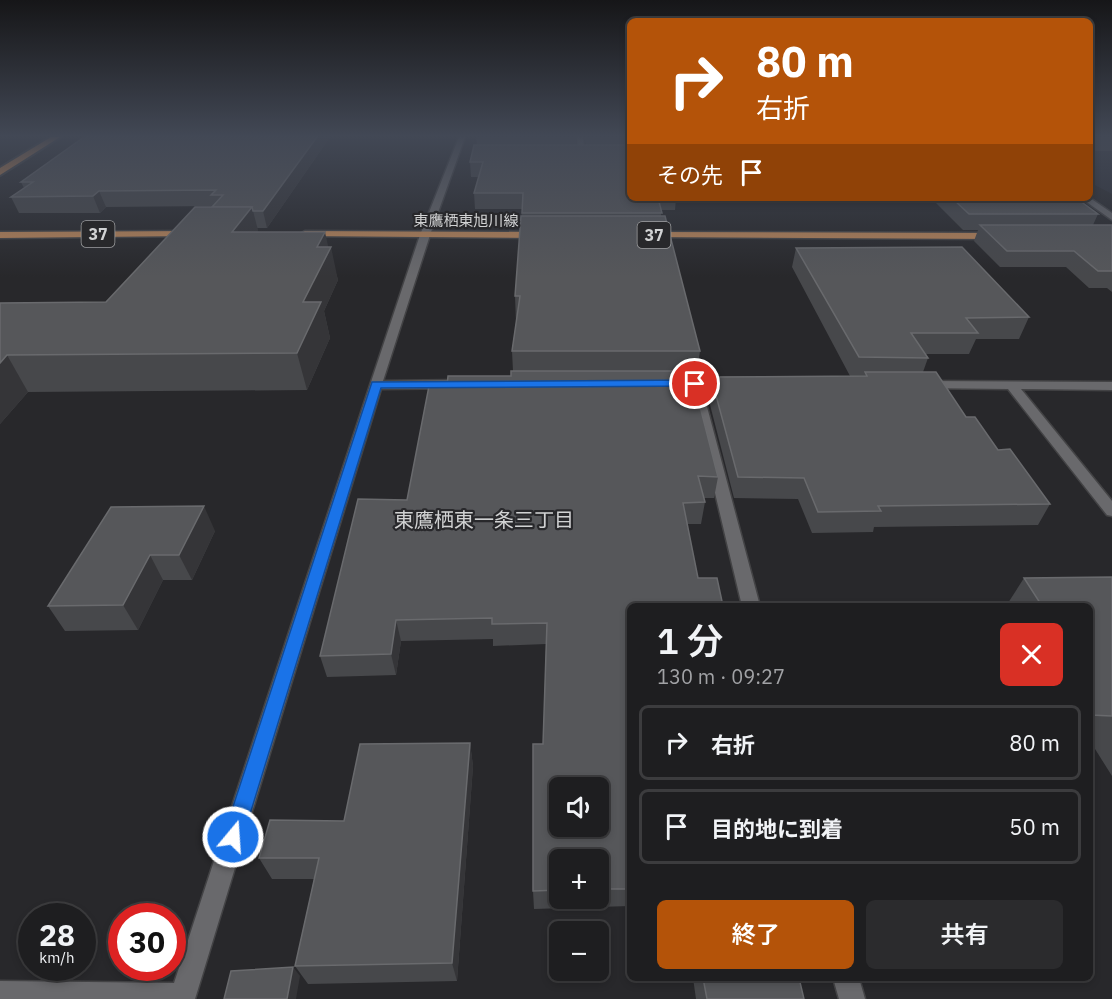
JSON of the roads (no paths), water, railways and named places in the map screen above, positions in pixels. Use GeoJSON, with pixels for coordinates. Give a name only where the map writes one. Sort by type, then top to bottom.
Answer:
{"type":"FeatureCollection","features":[{"type":"Feature","properties":{"kind":"main road","name":"37"},"geometry":{"type":"LineString","coordinates":[[0,235],[197,232]]}},
{"type":"Feature","properties":{"kind":"main road","name":"東鷹栖東旭川線"},"geometry":{"type":"LineString","coordinates":[[300,234],[546,235]]}},
{"type":"Feature","properties":{"kind":"main road","name":"37"},"geometry":{"type":"LineString","coordinates":[[641,235],[1008,236]]}},
{"type":"Feature","properties":{"kind":"street"},"geometry":{"type":"LineString","coordinates":[[0,994],[183,997],[376,385],[425,235],[448,184]]}},
{"type":"Feature","properties":{"kind":"street"},"geometry":{"type":"LineString","coordinates":[[1089,201],[1112,217]]}},
{"type":"Feature","properties":{"kind":"street"},"geometry":{"type":"LineString","coordinates":[[376,385],[483,384]]}},
{"type":"Feature","properties":{"kind":"street"},"geometry":{"type":"LineString","coordinates":[[659,384],[742,384]]}},
{"type":"Feature","properties":{"kind":"street"},"geometry":{"type":"LineString","coordinates":[[695,384],[751,603]]}},
{"type":"Feature","properties":{"kind":"street"},"geometry":{"type":"LineString","coordinates":[[906,385],[1112,386]]}},
{"type":"Feature","properties":{"kind":"street"},"geometry":{"type":"LineString","coordinates":[[1011,386],[1112,511]]}},
{"type":"Feature","properties":{"kind":"street"},"geometry":{"type":"LineString","coordinates":[[847,981],[852,999]]}},
{"type":"Feature","properties":{"kind":"district","name":"東鷹栖東一条三丁目"},"geometry":{"type":"Point","coordinates":[484,519]}}]}
